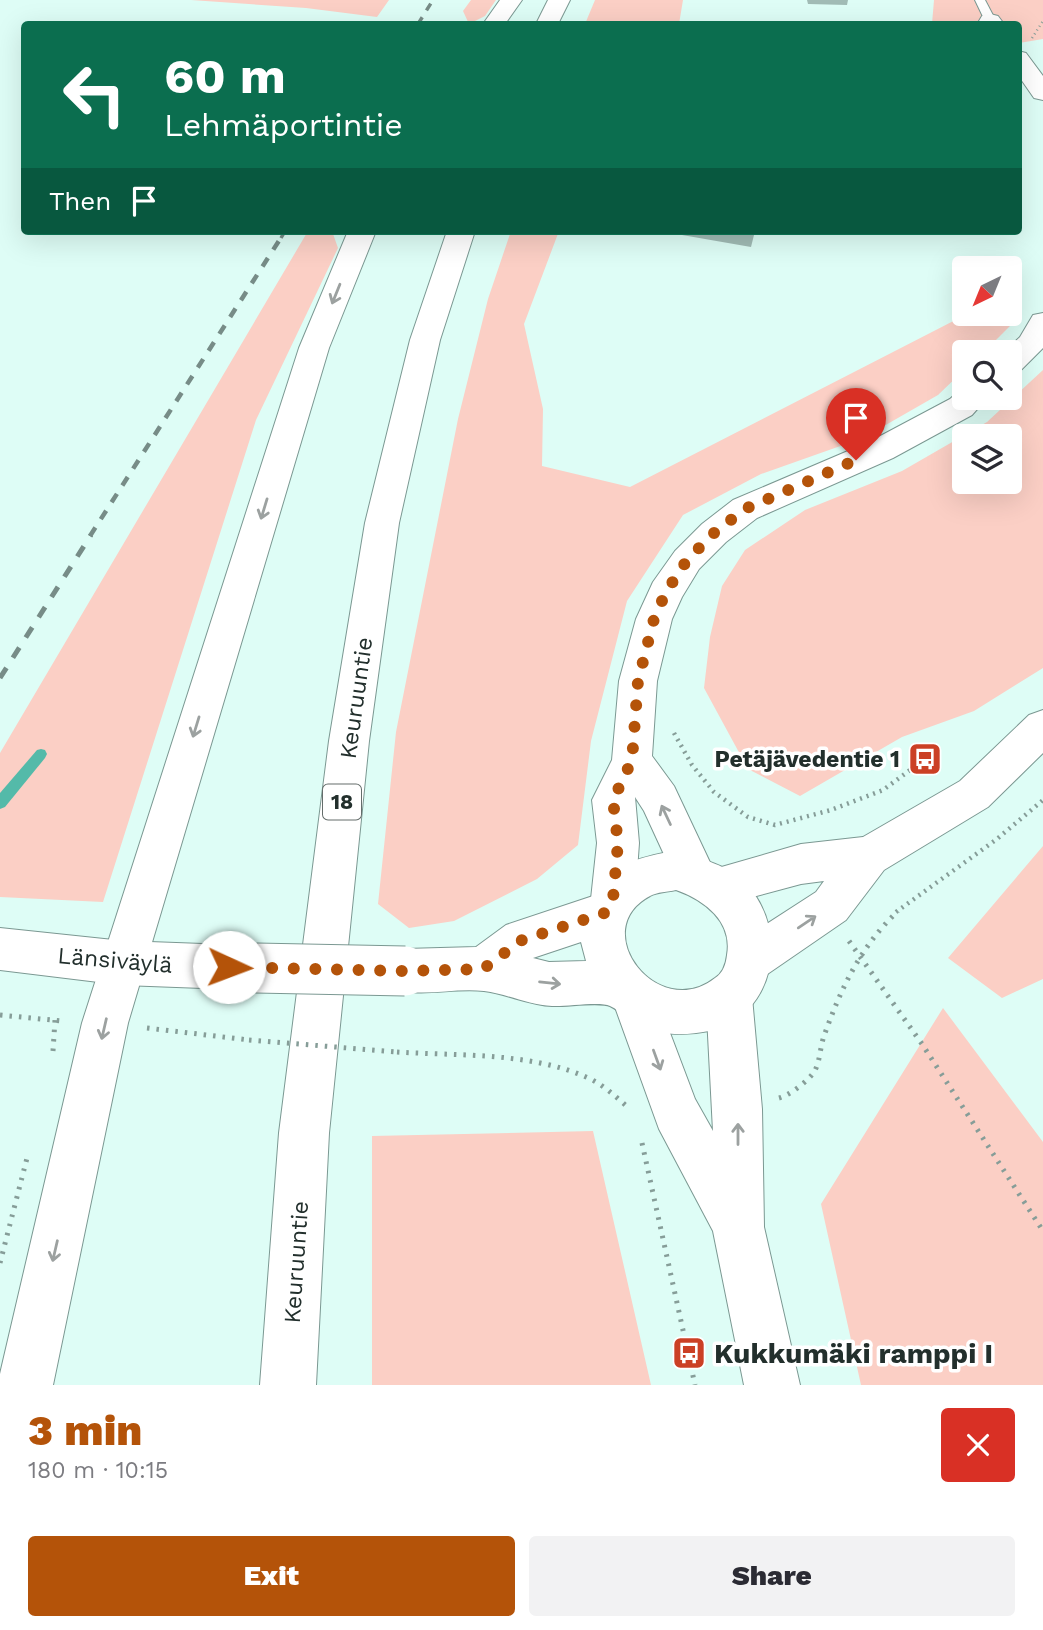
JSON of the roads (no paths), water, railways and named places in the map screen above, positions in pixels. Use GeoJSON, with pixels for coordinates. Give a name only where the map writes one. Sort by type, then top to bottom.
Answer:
{"type":"FeatureCollection","features":[{"type":"Feature","properties":{"kind":"main road"},"geometry":{"type":"LineString","coordinates":[[496,21],[512,0]]}},
{"type":"Feature","properties":{"kind":"main road"},"geometry":{"type":"LineString","coordinates":[[548,21],[559,0]]}},
{"type":"Feature","properties":{"kind":"main road"},"geometry":{"type":"LineString","coordinates":[[1022,64],[1043,93]]}},
{"type":"Feature","properties":{"kind":"main road"},"geometry":{"type":"LineString","coordinates":[[25,1385],[106,1023],[123,963],[314,348],[360,235]]}},
{"type":"Feature","properties":{"kind":"main road","name":"Keuruuntie"},"geometry":{"type":"LineString","coordinates":[[288,1385],[304,1133],[351,727],[382,523],[425,340],[460,235]]}},
{"type":"Feature","properties":{"kind":"main road"},"geometry":{"type":"LineString","coordinates":[[1022,352],[1031,343],[1043,323]]}},
{"type":"Feature","properties":{"kind":"main road"},"geometry":{"type":"LineString","coordinates":[[955,410],[881,450],[745,509],[714,533],[687,560],[666,592],[654,619],[638,681],[632,760],[613,800],[618,843],[609,906],[602,930],[603,949],[609,967],[627,990],[657,1009],[682,1013],[707,1009],[739,979],[831,906],[869,856],[974,794],[1043,727]]}},
{"type":"Feature","properties":{"kind":"main road"},"geometry":{"type":"LineString","coordinates":[[632,760],[659,799],[707,880],[735,901],[746,919],[751,939],[739,979],[738,1227],[772,1385]]}},
{"type":"Feature","properties":{"kind":"main road"},"geometry":{"type":"LineString","coordinates":[[483,969],[522,940],[609,906],[625,886],[640,876],[657,871],[707,880],[869,856]]}},
{"type":"Feature","properties":{"kind":"main road","name":"Länsiväylä"},"geometry":{"type":"LineString","coordinates":[[0,949],[123,963],[405,971],[483,969],[549,984],[627,990]]}},
{"type":"Feature","properties":{"kind":"main road"},"geometry":{"type":"LineString","coordinates":[[627,990],[659,1127],[738,1227]]}},
{"type":"Feature","properties":{"kind":"lane"},"geometry":{"type":"LineString","coordinates":[[980,0],[991,21]]}},
{"type":"Feature","properties":{"kind":"waterway"},"geometry":{"type":"LineString","coordinates":[[0,803],[41,754]]}},
{"type":"Feature","properties":{"kind":"railway"},"geometry":{"type":"LineString","coordinates":[[420,21],[433,0]]}},
{"type":"Feature","properties":{"kind":"railway"},"geometry":{"type":"LineString","coordinates":[[90,536],[282,236]]}},
{"type":"Feature","properties":{"kind":"railway"},"geometry":{"type":"LineString","coordinates":[[0,678],[91,535]]}},
{"type":"Feature","properties":{"kind":"place","name":"Petäjävedentie 1"},"geometry":{"type":"Point","coordinates":[925,759]}},
{"type":"Feature","properties":{"kind":"place","name":"Kukkumäki ramppi I"},"geometry":{"type":"Point","coordinates":[689,1353]}}]}
